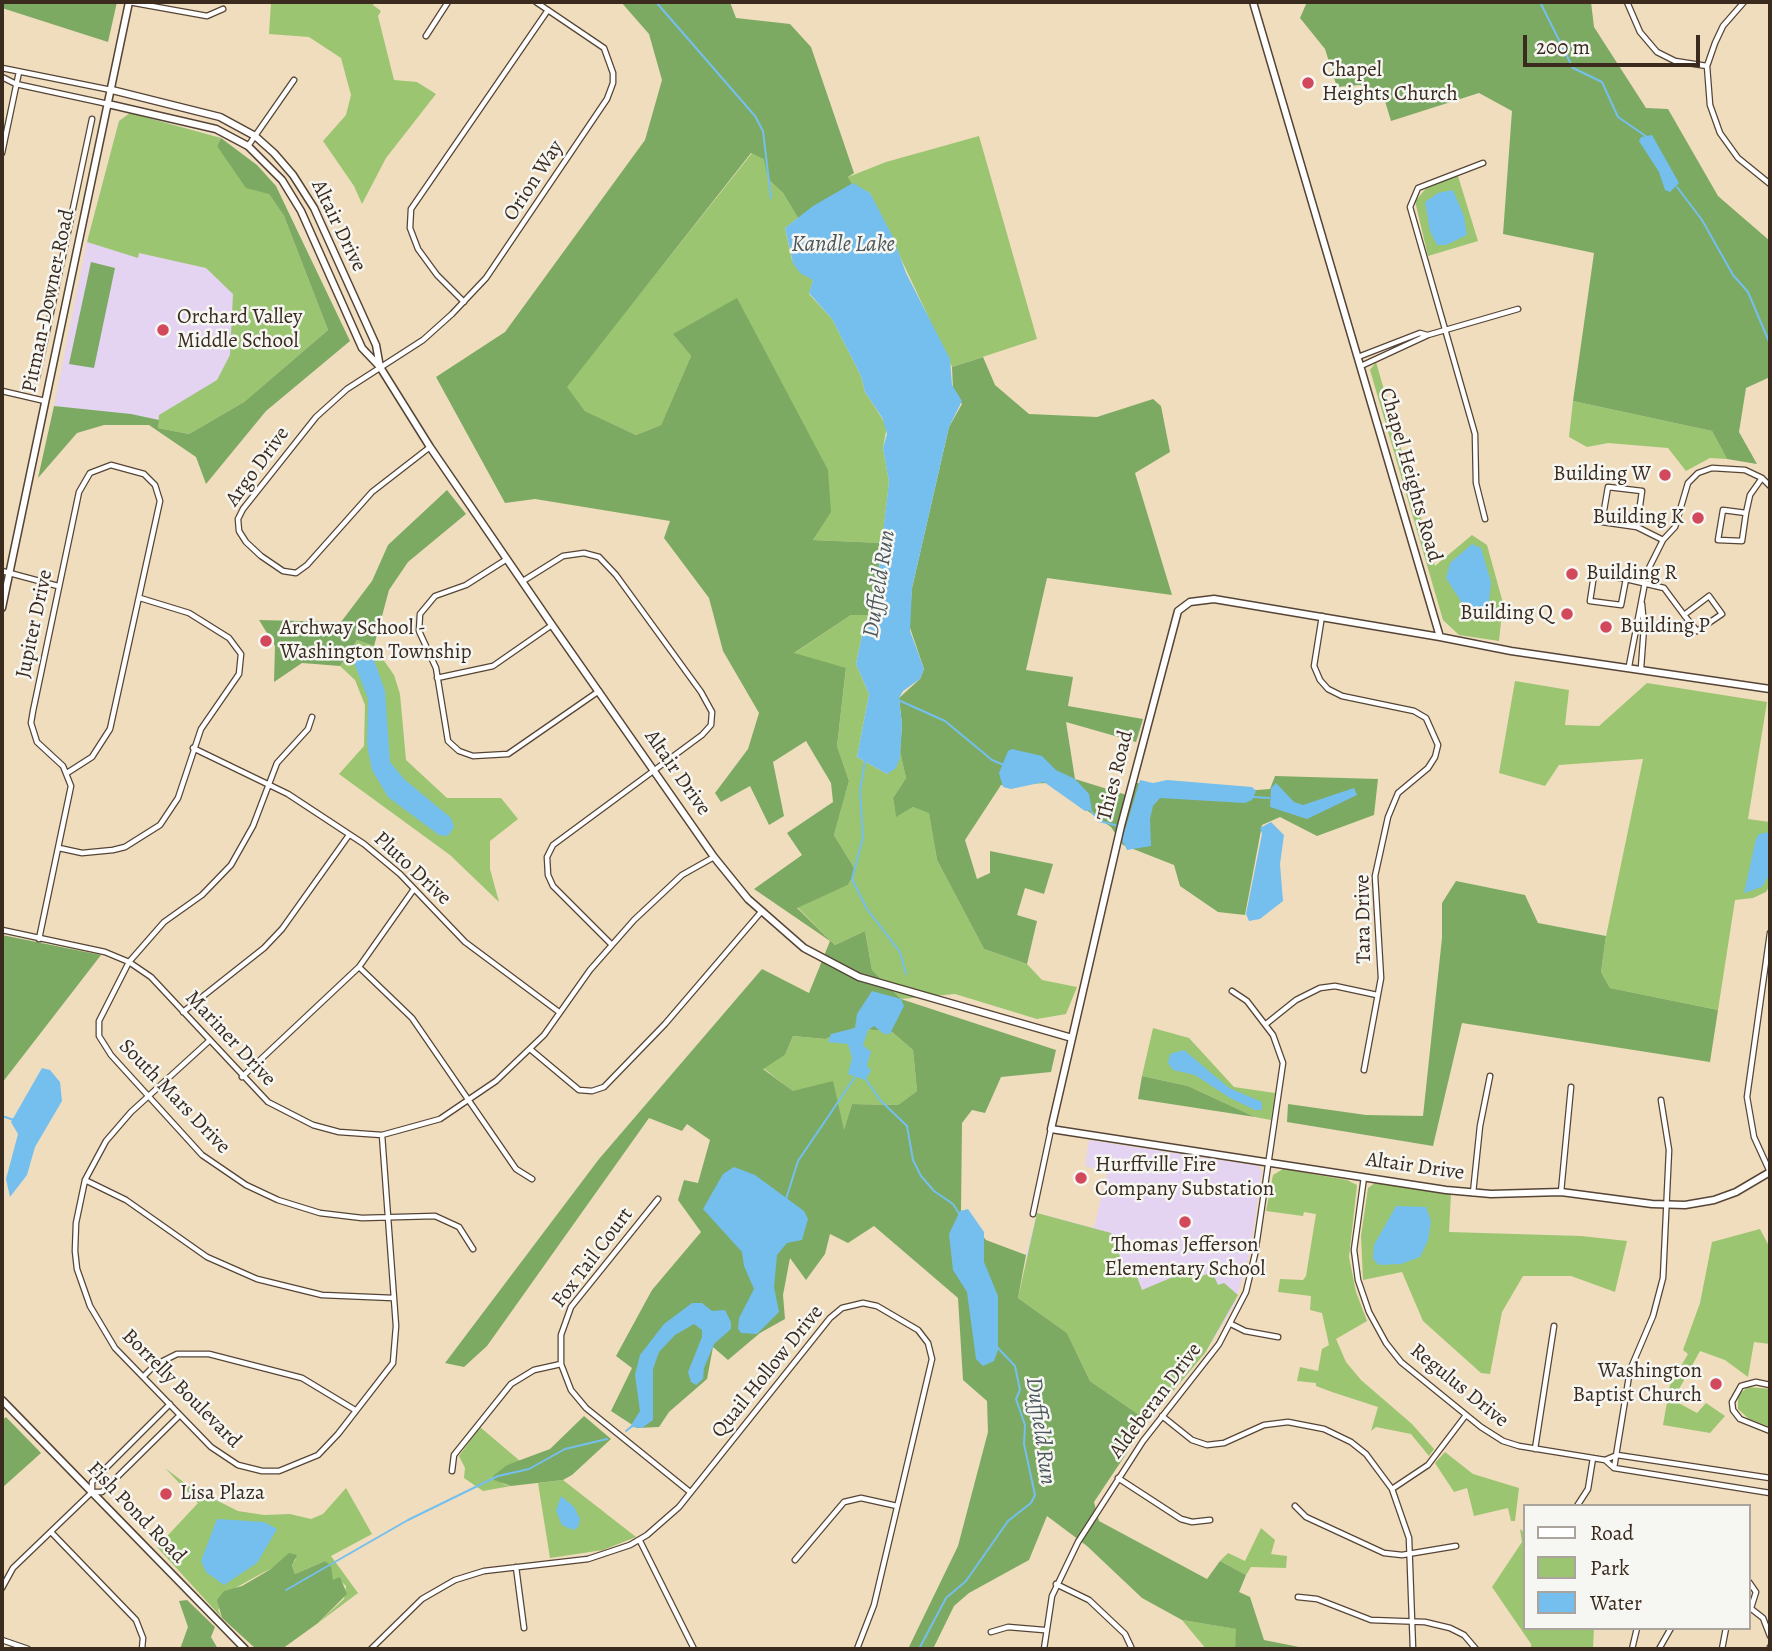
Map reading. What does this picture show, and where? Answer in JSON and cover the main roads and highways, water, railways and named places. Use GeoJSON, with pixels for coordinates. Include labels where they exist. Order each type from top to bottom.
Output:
{"type":"FeatureCollection","features":[{"type":"Feature","properties":{"kind":"water"},"geometry":{"type":"Polygon","coordinates":[[[1652,135],[1679,183],[1670,192],[1665,190],[1659,172],[1639,141],[1641,137],[1652,135]]]}},
{"type":"Feature","properties":{"kind":"water","name":"Kandle Lake"},"geometry":{"type":"Polygon","coordinates":[[[853,183],[870,193],[893,237],[906,273],[950,359],[952,385],[962,401],[949,427],[912,588],[910,631],[924,669],[920,679],[903,691],[899,698],[902,724],[900,758],[896,768],[887,774],[857,757],[869,694],[856,664],[863,630],[874,609],[889,482],[883,448],[887,434],[883,419],[865,392],[861,376],[832,319],[809,293],[813,280],[800,273],[793,263],[785,228],[813,206],[853,183]]]}},
{"type":"Feature","properties":{"kind":"water"},"geometry":{"type":"Polygon","coordinates":[[[1453,190],[1464,216],[1467,235],[1446,245],[1437,245],[1430,231],[1425,202],[1438,193],[1453,190]]]}},
{"type":"Feature","properties":{"kind":"water"},"geometry":{"type":"Polygon","coordinates":[[[1472,544],[1481,548],[1491,582],[1488,613],[1481,617],[1462,603],[1446,578],[1450,563],[1472,544]]]}},
{"type":"Feature","properties":{"kind":"water"},"geometry":{"type":"Polygon","coordinates":[[[363,652],[374,660],[385,691],[390,762],[404,779],[451,818],[454,827],[448,836],[439,835],[388,797],[372,770],[367,745],[368,699],[353,659],[354,655],[363,652]]]}},
{"type":"Feature","properties":{"kind":"water"},"geometry":{"type":"Polygon","coordinates":[[[1012,749],[1042,756],[1056,770],[1075,779],[1089,794],[1092,810],[1085,811],[1044,782],[1011,789],[1003,787],[999,773],[1008,751],[1012,749]]]}},
{"type":"Feature","properties":{"kind":"water"},"geometry":{"type":"Polygon","coordinates":[[[1140,780],[1153,783],[1167,780],[1252,787],[1256,791],[1252,800],[1245,803],[1160,798],[1153,806],[1150,819],[1151,846],[1127,850],[1122,840],[1140,780]]]}},
{"type":"Feature","properties":{"kind":"water"},"geometry":{"type":"Polygon","coordinates":[[[1276,783],[1294,802],[1303,805],[1354,788],[1357,795],[1307,819],[1270,807],[1271,788],[1276,783]]]}},
{"type":"Feature","properties":{"kind":"water"},"geometry":{"type":"Polygon","coordinates":[[[1271,822],[1284,835],[1280,864],[1283,901],[1260,919],[1249,921],[1246,914],[1262,834],[1260,828],[1271,822]]]}},
{"type":"Feature","properties":{"kind":"water"},"geometry":{"type":"Polygon","coordinates":[[[1770,832],[1770,873],[1762,887],[1744,893],[1756,839],[1759,834],[1770,832]]]}},
{"type":"Feature","properties":{"kind":"water"},"geometry":{"type":"Polygon","coordinates":[[[872,991],[901,999],[904,1006],[890,1034],[884,1034],[874,1026],[868,1030],[863,1045],[871,1052],[867,1065],[871,1071],[865,1080],[848,1074],[852,1058],[848,1044],[828,1042],[831,1034],[855,1028],[857,1014],[872,991]]]}},
{"type":"Feature","properties":{"kind":"water"},"geometry":{"type":"Polygon","coordinates":[[[1184,1050],[1229,1088],[1262,1102],[1262,1110],[1255,1110],[1230,1098],[1195,1075],[1173,1070],[1168,1063],[1170,1054],[1184,1050]]]}},
{"type":"Feature","properties":{"kind":"water"},"geometry":{"type":"Polygon","coordinates":[[[42,1068],[50,1070],[60,1082],[62,1101],[35,1147],[27,1175],[10,1197],[6,1179],[18,1134],[11,1122],[42,1068]]]}},
{"type":"Feature","properties":{"kind":"water"},"geometry":{"type":"Polygon","coordinates":[[[734,1167],[755,1175],[804,1211],[808,1219],[802,1240],[787,1243],[777,1255],[774,1287],[779,1312],[757,1334],[741,1333],[738,1329],[739,1318],[754,1289],[744,1266],[742,1252],[703,1209],[723,1174],[734,1167]]]}},
{"type":"Feature","properties":{"kind":"water"},"geometry":{"type":"Polygon","coordinates":[[[1396,1206],[1426,1207],[1431,1221],[1428,1240],[1420,1257],[1401,1264],[1379,1265],[1373,1259],[1374,1245],[1396,1206]]]}},
{"type":"Feature","properties":{"kind":"water"},"geometry":{"type":"Polygon","coordinates":[[[968,1209],[984,1232],[984,1262],[998,1296],[998,1350],[994,1361],[983,1366],[976,1359],[967,1292],[953,1270],[949,1234],[960,1211],[968,1209]]]}},
{"type":"Feature","properties":{"kind":"water"},"geometry":{"type":"Polygon","coordinates":[[[692,1303],[702,1303],[712,1311],[725,1310],[731,1322],[731,1329],[714,1344],[704,1368],[703,1379],[696,1385],[691,1382],[688,1372],[702,1337],[702,1330],[694,1324],[675,1335],[659,1352],[653,1369],[653,1420],[642,1428],[630,1427],[640,1411],[635,1375],[640,1355],[664,1324],[692,1303]]]}},
{"type":"Feature","properties":{"kind":"water"},"geometry":{"type":"Polygon","coordinates":[[[561,1496],[574,1507],[580,1519],[578,1527],[573,1530],[562,1525],[556,1511],[561,1496]]]}},
{"type":"Feature","properties":{"kind":"water"},"geometry":{"type":"Polygon","coordinates":[[[217,1519],[264,1522],[277,1529],[257,1563],[224,1585],[206,1572],[201,1561],[217,1519]]]}},
{"type":"Feature","properties":{"kind":"waterway","name":"Duffield Run"},"geometry":{"type":"LineString","coordinates":[[656,2],[755,116],[763,131],[771,198]]}},
{"type":"Feature","properties":{"kind":"waterway"},"geometry":{"type":"LineString","coordinates":[[1540,2],[1573,68],[1602,82],[1618,117],[1647,137]]}},
{"type":"Feature","properties":{"kind":"waterway"},"geometry":{"type":"LineString","coordinates":[[1677,187],[1702,220],[1733,275],[1748,292],[1770,344]]}},
{"type":"Feature","properties":{"kind":"waterway"},"geometry":{"type":"LineString","coordinates":[[896,699],[945,721],[992,760],[1004,765]]}},
{"type":"Feature","properties":{"kind":"waterway","name":"Duffield Run"},"geometry":{"type":"LineString","coordinates":[[865,761],[860,791],[863,837],[852,879],[867,909],[900,952],[906,974]]}},
{"type":"Feature","properties":{"kind":"waterway"},"geometry":{"type":"LineString","coordinates":[[1253,797],[1269,798]]}},
{"type":"Feature","properties":{"kind":"waterway"},"geometry":{"type":"LineString","coordinates":[[1091,811],[1099,821],[1119,826]]}},
{"type":"Feature","properties":{"kind":"waterway"},"geometry":{"type":"LineString","coordinates":[[786,1199],[798,1161],[855,1077]]}},
{"type":"Feature","properties":{"kind":"waterway","name":"Duffield Run"},"geometry":{"type":"LineString","coordinates":[[865,1078],[880,1100],[907,1126],[913,1160],[921,1176],[934,1191],[953,1204],[960,1215]]}},
{"type":"Feature","properties":{"kind":"waterway"},"geometry":{"type":"LineString","coordinates":[[2,1116],[14,1120]]}},
{"type":"Feature","properties":{"kind":"waterway","name":"Duffield Run"},"geometry":{"type":"LineString","coordinates":[[919,1649],[946,1598],[966,1581],[1008,1521],[1031,1503],[1035,1495],[1024,1444],[1025,1425],[1016,1399],[1020,1390],[1015,1366],[997,1347]]}},
{"type":"Feature","properties":{"kind":"waterway"},"geometry":{"type":"LineString","coordinates":[[626,1431],[631,1427]]}},
{"type":"Feature","properties":{"kind":"waterway"},"geometry":{"type":"LineString","coordinates":[[286,1590],[408,1520],[498,1476],[529,1469],[565,1449],[607,1439]]}},
{"type":"Feature","properties":{"kind":"place","name":"Chapel Heights Church"},"geometry":{"type":"Point","coordinates":[1308,83]}},
{"type":"Feature","properties":{"kind":"place","name":"Orchard Valley Middle School"},"geometry":{"type":"Point","coordinates":[163,330]}},
{"type":"Feature","properties":{"kind":"place","name":"Building W"},"geometry":{"type":"Point","coordinates":[1665,475]}},
{"type":"Feature","properties":{"kind":"place","name":"Building K"},"geometry":{"type":"Point","coordinates":[1698,518]}},
{"type":"Feature","properties":{"kind":"place","name":"Building R"},"geometry":{"type":"Point","coordinates":[1572,574]}},
{"type":"Feature","properties":{"kind":"place","name":"Building Q"},"geometry":{"type":"Point","coordinates":[1567,614]}},
{"type":"Feature","properties":{"kind":"place","name":"Building P"},"geometry":{"type":"Point","coordinates":[1606,627]}},
{"type":"Feature","properties":{"kind":"place","name":"Archway School - Washington Township"},"geometry":{"type":"Point","coordinates":[266,641]}},
{"type":"Feature","properties":{"kind":"place","name":"Hurffville Fire Company Substation"},"geometry":{"type":"Point","coordinates":[1081,1178]}},
{"type":"Feature","properties":{"kind":"place","name":"Thomas Jefferson Elementary School"},"geometry":{"type":"Point","coordinates":[1185,1222]}},
{"type":"Feature","properties":{"kind":"place","name":"Washington Baptist Church"},"geometry":{"type":"Point","coordinates":[1716,1384]}},
{"type":"Feature","properties":{"kind":"place","name":"Lisa Plaza"},"geometry":{"type":"Point","coordinates":[166,1494]}}]}
